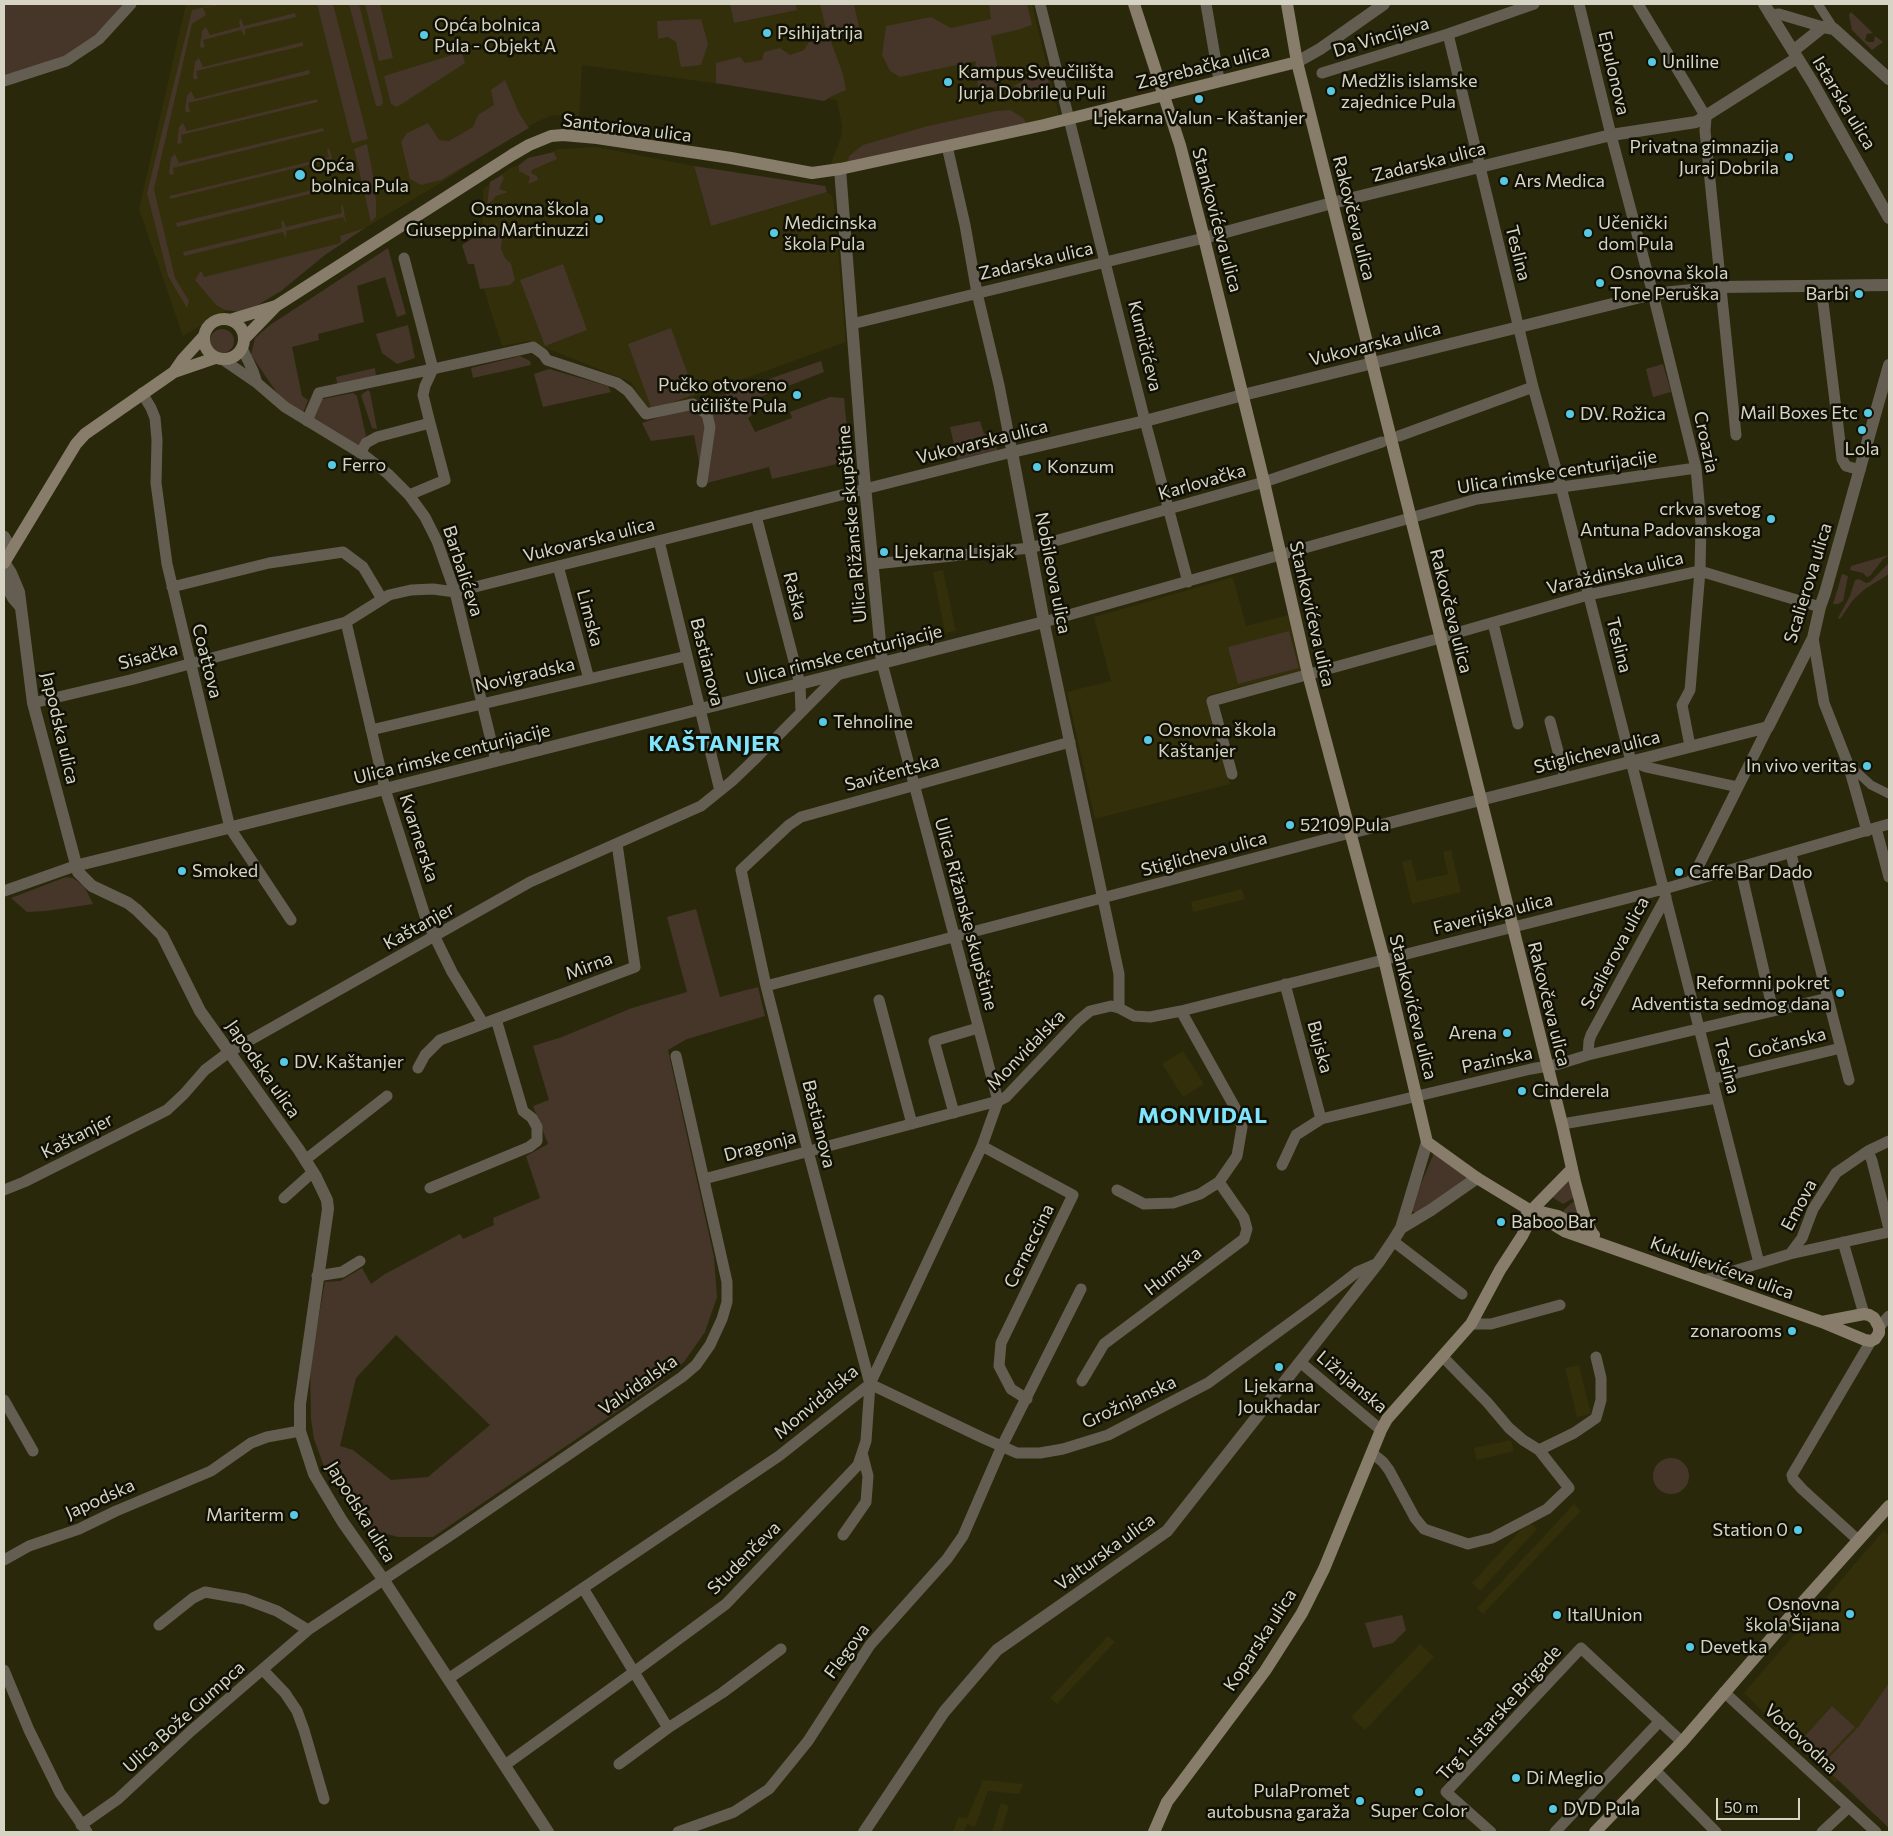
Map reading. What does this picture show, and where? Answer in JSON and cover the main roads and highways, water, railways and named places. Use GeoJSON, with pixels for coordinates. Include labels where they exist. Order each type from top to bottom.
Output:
{"type":"FeatureCollection","features":[{"type":"Feature","properties":{"kind":"main road","name":"Stankovićeva ulica"},"geometry":{"type":"LineString","coordinates":[[1134,4],[1164,95],[1204,238],[1264,482],[1308,674],[1384,960],[1427,1142],[1477,1178],[1531,1212]]}},
{"type":"Feature","properties":{"kind":"main road","name":"Rakovčeva ulica"},"geometry":{"type":"LineString","coordinates":[[1287,4],[1297,62],[1511,927],[1583,1212],[1593,1235]]}},
{"type":"Feature","properties":{"kind":"main road","name":"Zagrebačka ulica"},"geometry":{"type":"LineString","coordinates":[[840,169],[1068,120],[1219,80],[1297,62]]}},
{"type":"Feature","properties":{"kind":"main road","name":"Santoriova ulica"},"geometry":{"type":"LineString","coordinates":[[243,343],[276,306],[512,155],[529,145],[551,136],[585,136],[731,158],[812,174],[840,169]]}},
{"type":"Feature","properties":{"kind":"main road","name":"Santoriova ulica"},"geometry":{"type":"LineString","coordinates":[[230,320],[276,306]]}},
{"type":"Feature","properties":{"kind":"main road"},"geometry":{"type":"LineString","coordinates":[[4,563],[76,444],[94,426],[174,372],[219,358],[234,357],[243,343],[240,327],[230,320],[214,322],[174,372]]}},
{"type":"Feature","properties":{"kind":"main road"},"geometry":{"type":"LineString","coordinates":[[204,336],[206,348],[219,358]]}},
{"type":"Feature","properties":{"kind":"main road"},"geometry":{"type":"LineString","coordinates":[[1531,1212],[1572,1169]]}},
{"type":"Feature","properties":{"kind":"main road","name":"Kukuljevićeva ulica"},"geometry":{"type":"LineString","coordinates":[[1531,1212],[1542,1211],[1558,1216],[1610,1246]]}},
{"type":"Feature","properties":{"kind":"main road","name":"Kukuljevićeva ulica"},"geometry":{"type":"LineString","coordinates":[[1531,1212],[1575,1236],[1610,1246],[1822,1322],[1865,1340],[1871,1341],[1875,1339],[1879,1327],[1874,1318],[1864,1314],[1822,1322]]}},
{"type":"Feature","properties":{"kind":"main road","name":"Koparska ulica"},"geometry":{"type":"LineString","coordinates":[[1154,1832],[1167,1802],[1265,1670],[1302,1613],[1324,1569],[1387,1419],[1470,1324],[1500,1270],[1522,1236],[1531,1212]]}},
{"type":"Feature","properties":{"kind":"main road","name":"Koparska ulica"},"geometry":{"type":"LineString","coordinates":[[1500,1270],[1507,1246],[1519,1225],[1531,1212]]}},
{"type":"Feature","properties":{"kind":"main road"},"geometry":{"type":"LineString","coordinates":[[1522,1236],[1534,1228],[1554,1225]]}},
{"type":"Feature","properties":{"kind":"main road"},"geometry":{"type":"LineString","coordinates":[[1595,1832],[1682,1742],[1889,1506]]}},
{"type":"Feature","properties":{"kind":"place","name":"Psihijatrija"},"geometry":{"type":"Point","coordinates":[767,33]}},
{"type":"Feature","properties":{"kind":"place","name":"Opća bolnica Pula - Objekt A"},"geometry":{"type":"Point","coordinates":[424,35]}},
{"type":"Feature","properties":{"kind":"place","name":"Uniline"},"geometry":{"type":"Point","coordinates":[1652,62]}},
{"type":"Feature","properties":{"kind":"place","name":"Kampus Sveučilišta Jurja Dobrile u Puli"},"geometry":{"type":"Point","coordinates":[948,82]}},
{"type":"Feature","properties":{"kind":"place","name":"Medžlis islamske zajednice Pula"},"geometry":{"type":"Point","coordinates":[1331,91]}},
{"type":"Feature","properties":{"kind":"place","name":"Ljekarna Valun - Kaštanjer"},"geometry":{"type":"Point","coordinates":[1199,99]}},
{"type":"Feature","properties":{"kind":"place","name":"Privatna gimnazija Juraj Dobrila"},"geometry":{"type":"Point","coordinates":[1789,157]}},
{"type":"Feature","properties":{"kind":"place","name":"Opća bolnica Pula"},"geometry":{"type":"Point","coordinates":[300,175]}},
{"type":"Feature","properties":{"kind":"place","name":"Ars Medica"},"geometry":{"type":"Point","coordinates":[1504,181]}},
{"type":"Feature","properties":{"kind":"place","name":"Osnovna škola Giuseppina Martinuzzi"},"geometry":{"type":"Point","coordinates":[599,219]}},
{"type":"Feature","properties":{"kind":"place","name":"Medicinska škola Pula"},"geometry":{"type":"Point","coordinates":[774,233]}},
{"type":"Feature","properties":{"kind":"place","name":"Učenički dom Pula"},"geometry":{"type":"Point","coordinates":[1588,233]}},
{"type":"Feature","properties":{"kind":"place","name":"Osnovna škola Tone Peruška"},"geometry":{"type":"Point","coordinates":[1600,283]}},
{"type":"Feature","properties":{"kind":"place","name":"Barbi"},"geometry":{"type":"Point","coordinates":[1859,294]}},
{"type":"Feature","properties":{"kind":"place","name":"Pučko otvoreno učilište Pula"},"geometry":{"type":"Point","coordinates":[797,395]}},
{"type":"Feature","properties":{"kind":"place","name":"Mail Boxes Etc"},"geometry":{"type":"Point","coordinates":[1868,413]}},
{"type":"Feature","properties":{"kind":"place","name":"DV. Rožica"},"geometry":{"type":"Point","coordinates":[1570,414]}},
{"type":"Feature","properties":{"kind":"place","name":"Lola"},"geometry":{"type":"Point","coordinates":[1862,430]}},
{"type":"Feature","properties":{"kind":"place","name":"Ferro"},"geometry":{"type":"Point","coordinates":[332,465]}},
{"type":"Feature","properties":{"kind":"place","name":"Konzum"},"geometry":{"type":"Point","coordinates":[1037,467]}},
{"type":"Feature","properties":{"kind":"place","name":"crkva svetog Antuna Padovanskoga"},"geometry":{"type":"Point","coordinates":[1771,519]}},
{"type":"Feature","properties":{"kind":"place","name":"Ljekarna Lisjak"},"geometry":{"type":"Point","coordinates":[884,552]}},
{"type":"Feature","properties":{"kind":"place","name":"Tehnoline"},"geometry":{"type":"Point","coordinates":[823,722]}},
{"type":"Feature","properties":{"kind":"place","name":"Osnovna škola Kaštanjer"},"geometry":{"type":"Point","coordinates":[1148,740]}},
{"type":"Feature","properties":{"kind":"place","name":"In vivo veritas"},"geometry":{"type":"Point","coordinates":[1867,766]}},
{"type":"Feature","properties":{"kind":"place","name":"52109 Pula"},"geometry":{"type":"Point","coordinates":[1290,825]}},
{"type":"Feature","properties":{"kind":"place","name":"Smoked"},"geometry":{"type":"Point","coordinates":[182,871]}},
{"type":"Feature","properties":{"kind":"place","name":"Caffe Bar Dado"},"geometry":{"type":"Point","coordinates":[1679,872]}},
{"type":"Feature","properties":{"kind":"place","name":"Reformni pokret Adventista sedmog dana"},"geometry":{"type":"Point","coordinates":[1840,993]}},
{"type":"Feature","properties":{"kind":"place","name":"Arena"},"geometry":{"type":"Point","coordinates":[1507,1033]}},
{"type":"Feature","properties":{"kind":"place","name":"DV. Kaštanjer"},"geometry":{"type":"Point","coordinates":[284,1062]}},
{"type":"Feature","properties":{"kind":"place","name":"Cinderela"},"geometry":{"type":"Point","coordinates":[1522,1091]}},
{"type":"Feature","properties":{"kind":"place","name":"Baboo Bar"},"geometry":{"type":"Point","coordinates":[1501,1222]}},
{"type":"Feature","properties":{"kind":"place","name":"zonarooms"},"geometry":{"type":"Point","coordinates":[1792,1331]}},
{"type":"Feature","properties":{"kind":"place","name":"Ljekarna Joukhadar"},"geometry":{"type":"Point","coordinates":[1279,1367]}},
{"type":"Feature","properties":{"kind":"place","name":"Mariterm"},"geometry":{"type":"Point","coordinates":[294,1515]}},
{"type":"Feature","properties":{"kind":"place","name":"Station 0"},"geometry":{"type":"Point","coordinates":[1798,1530]}},
{"type":"Feature","properties":{"kind":"place","name":"Osnovna škola Šijana"},"geometry":{"type":"Point","coordinates":[1850,1614]}},
{"type":"Feature","properties":{"kind":"place","name":"ItalUnion"},"geometry":{"type":"Point","coordinates":[1557,1615]}},
{"type":"Feature","properties":{"kind":"place","name":"Devetka"},"geometry":{"type":"Point","coordinates":[1690,1647]}},
{"type":"Feature","properties":{"kind":"place","name":"Di Meglio"},"geometry":{"type":"Point","coordinates":[1516,1778]}},
{"type":"Feature","properties":{"kind":"place","name":"Super Color"},"geometry":{"type":"Point","coordinates":[1419,1792]}},
{"type":"Feature","properties":{"kind":"place","name":"PulaPromet autobusna garaža"},"geometry":{"type":"Point","coordinates":[1360,1801]}},
{"type":"Feature","properties":{"kind":"place","name":"DVD Pula"},"geometry":{"type":"Point","coordinates":[1553,1809]}},
{"type":"Feature","properties":{"kind":"district","name":"KAŠTANJER"},"geometry":{"type":"Point","coordinates":[715,744]}},
{"type":"Feature","properties":{"kind":"district","name":"MONVIDAL"},"geometry":{"type":"Point","coordinates":[1203,1116]}}]}
